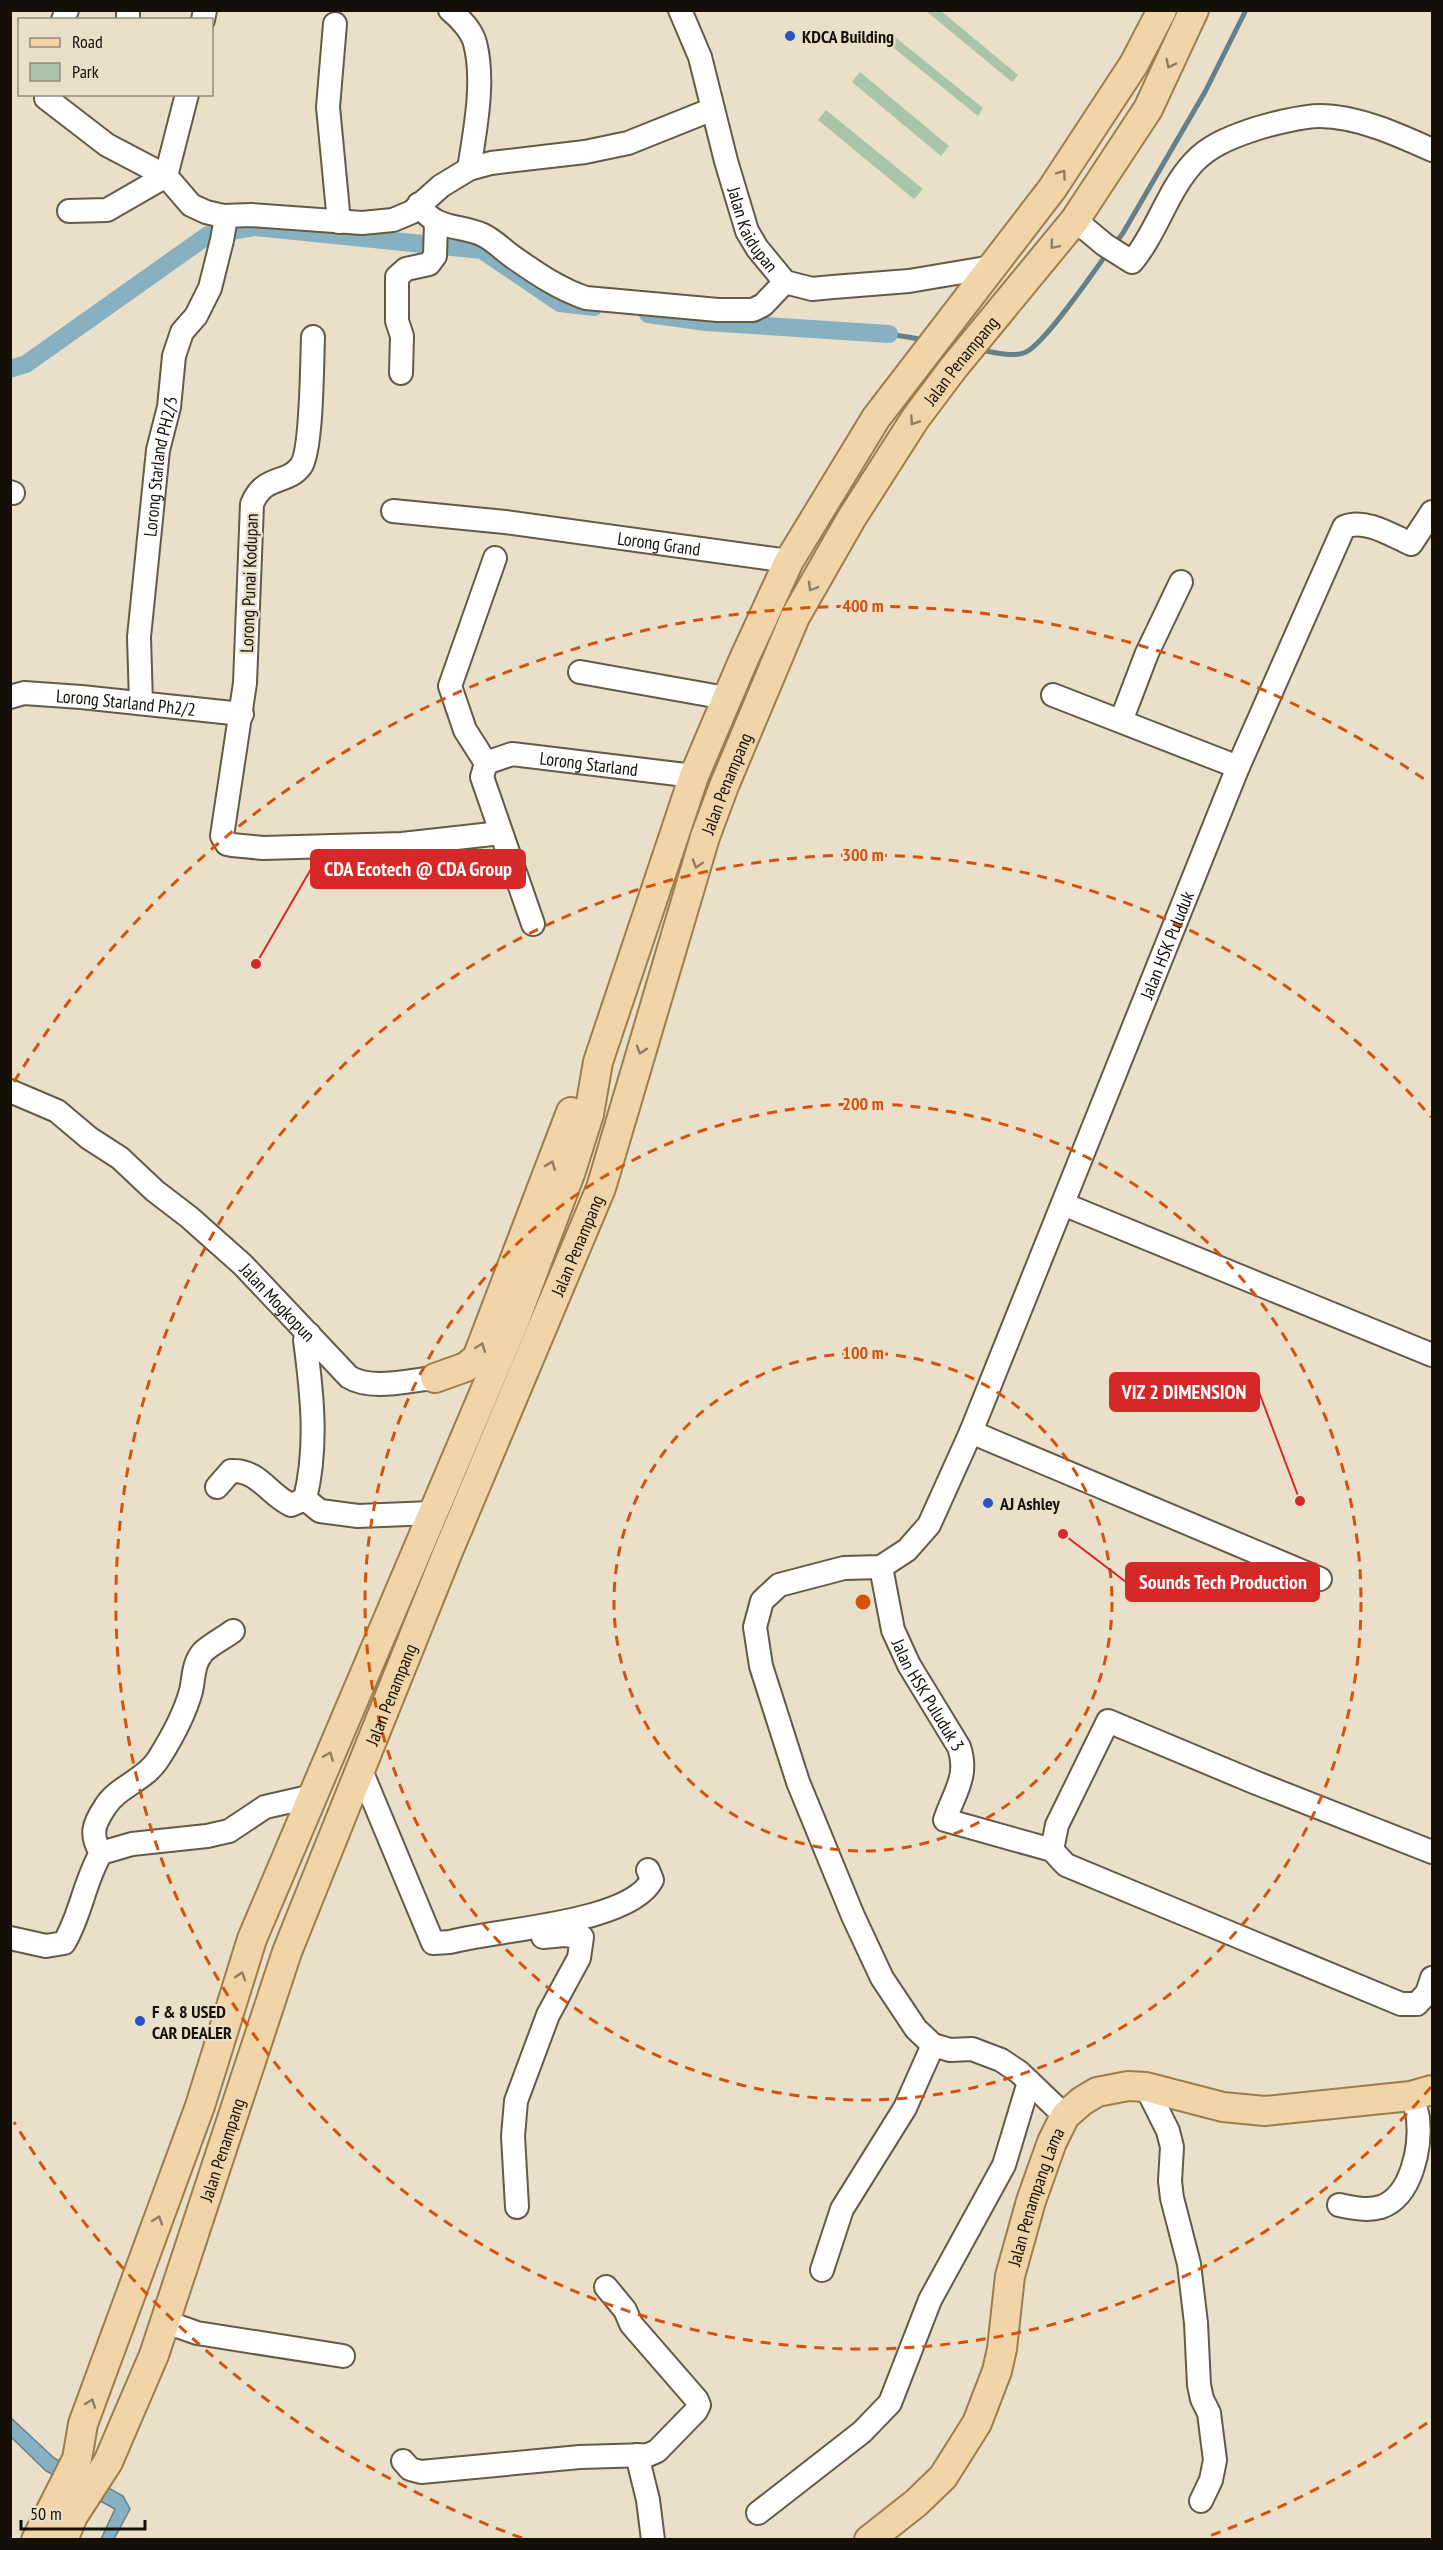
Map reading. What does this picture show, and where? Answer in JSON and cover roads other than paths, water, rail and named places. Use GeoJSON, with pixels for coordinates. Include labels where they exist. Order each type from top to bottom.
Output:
{"type":"FeatureCollection","features":[{"type":"Feature","properties":{"kind":"main road","name":"Jalan Penampang"},"geometry":{"type":"LineString","coordinates":[[65,2518],[83,2424],[200,2106],[252,1939],[513,1325],[571,1172],[589,1114],[598,1062],[694,776],[726,698],[789,561],[876,418],[951,321],[968,282],[992,267],[1052,189],[1134,64],[1162,10]]}},
{"type":"Feature","properties":{"kind":"main road","name":"Jalan Penampang"},"geometry":{"type":"LineString","coordinates":[[36,2540],[65,2518],[100,2476],[136,2397],[166,2322],[286,1952],[360,1768],[597,1199],[705,837],[795,617],[851,519],[915,419],[981,332],[1075,220],[1148,109],[1194,10]]}},
{"type":"Feature","properties":{"kind":"main road"},"geometry":{"type":"LineString","coordinates":[[435,1378],[466,1367],[477,1358],[575,1101],[598,1062]]}},
{"type":"Feature","properties":{"kind":"main road"},"geometry":{"type":"LineString","coordinates":[[589,1114],[594,1120],[615,1114],[631,1084]]}},
{"type":"Feature","properties":{"kind":"main road"},"geometry":{"type":"LineString","coordinates":[[435,1378],[460,1396],[462,1408],[457,1454]]}},
{"type":"Feature","properties":{"kind":"main road","name":"Jalan Penampang Lama"},"geometry":{"type":"LineString","coordinates":[[869,2540],[916,2503],[943,2476],[977,2423],[997,2371],[1010,2276],[1031,2201],[1052,2142],[1065,2116],[1082,2101],[1097,2092],[1128,2086],[1146,2088],[1223,2107],[1265,2111],[1422,2093]]}},
{"type":"Feature","properties":{"kind":"street"},"geometry":{"type":"LineString","coordinates":[[450,10],[459,17],[475,41],[478,110],[469,169]]}},
{"type":"Feature","properties":{"kind":"street","name":"Jalan Kaidupan"},"geometry":{"type":"LineString","coordinates":[[680,10],[700,57],[726,161],[747,231],[756,248],[784,282],[812,289],[909,281],[940,274],[968,282]]}},
{"type":"Feature","properties":{"kind":"street"},"geometry":{"type":"LineString","coordinates":[[335,24],[328,107],[339,222]]}},
{"type":"Feature","properties":{"kind":"street"},"geometry":{"type":"LineString","coordinates":[[69,211],[107,210],[166,176],[186,96]]}},
{"type":"Feature","properties":{"kind":"street"},"geometry":{"type":"LineString","coordinates":[[46,98],[107,145],[166,176],[191,205],[223,226],[251,215],[362,223],[393,220],[412,212],[419,204],[469,169],[491,163],[585,152],[628,143],[713,108]]}},
{"type":"Feature","properties":{"kind":"street"},"geometry":{"type":"LineString","coordinates":[[1075,220],[1132,262],[1139,254],[1178,182],[1195,161],[1224,140],[1262,127],[1320,116],[1374,125],[1432,150]]}},
{"type":"Feature","properties":{"kind":"street"},"geometry":{"type":"LineString","coordinates":[[400,373],[402,336],[397,321],[397,277],[406,269],[429,264],[436,239],[419,204]]}},
{"type":"Feature","properties":{"kind":"street","name":"Lorong Starland PH2/3"},"geometry":{"type":"LineString","coordinates":[[141,703],[139,637],[158,450],[169,407],[174,356],[183,332],[196,316],[210,288],[223,226]]}},
{"type":"Feature","properties":{"kind":"street"},"geometry":{"type":"LineString","coordinates":[[436,239],[484,236],[555,285],[586,298],[718,310],[753,310],[763,305],[784,282]]}},
{"type":"Feature","properties":{"kind":"street","name":"Lorong Punai Kodupan"},"geometry":{"type":"LineString","coordinates":[[242,714],[252,504],[262,487],[292,474],[302,465],[308,444],[313,337]]}},
{"type":"Feature","properties":{"kind":"street","name":"Lorong Grand"},"geometry":{"type":"LineString","coordinates":[[393,511],[528,526],[789,561]]}},
{"type":"Feature","properties":{"kind":"street","name":"Jalan HSK Puluduk"},"geometry":{"type":"LineString","coordinates":[[880,1567],[907,1550],[929,1525],[971,1432],[1238,767],[1344,526],[1353,523],[1363,524],[1411,544],[1432,512]]}},
{"type":"Feature","properties":{"kind":"street"},"geometry":{"type":"LineString","coordinates":[[495,558],[450,686],[465,730],[486,763],[482,777],[534,924]]}},
{"type":"Feature","properties":{"kind":"street"},"geometry":{"type":"LineString","coordinates":[[1121,721],[1147,653],[1181,582]]}},
{"type":"Feature","properties":{"kind":"street"},"geometry":{"type":"LineString","coordinates":[[580,672],[726,698]]}},
{"type":"Feature","properties":{"kind":"street","name":"Lorong Starland Ph2/2"},"geometry":{"type":"LineString","coordinates":[[10,697],[24,693],[242,714]]}},
{"type":"Feature","properties":{"kind":"street"},"geometry":{"type":"LineString","coordinates":[[1053,694],[1238,767]]}},
{"type":"Feature","properties":{"kind":"street"},"geometry":{"type":"LineString","coordinates":[[242,714],[221,831],[227,844],[263,848],[402,844],[501,832]]}},
{"type":"Feature","properties":{"kind":"street","name":"Lorong Starland"},"geometry":{"type":"LineString","coordinates":[[486,763],[512,754],[694,776]]}},
{"type":"Feature","properties":{"kind":"street","name":"Jalan Mogkopun"},"geometry":{"type":"LineString","coordinates":[[12,1096],[57,1111],[89,1138],[120,1158],[155,1191],[189,1217],[243,1265],[309,1334],[305,1340],[310,1363],[313,1414],[309,1481],[305,1499]]}},
{"type":"Feature","properties":{"kind":"street"},"geometry":{"type":"LineString","coordinates":[[1063,1204],[1432,1355]]}},
{"type":"Feature","properties":{"kind":"street"},"geometry":{"type":"LineString","coordinates":[[309,1334],[349,1377],[360,1383],[435,1378]]}},
{"type":"Feature","properties":{"kind":"street"},"geometry":{"type":"LineString","coordinates":[[971,1432],[1320,1579]]}},
{"type":"Feature","properties":{"kind":"street"},"geometry":{"type":"LineString","coordinates":[[217,1487],[231,1471],[248,1471],[282,1501],[291,1505],[305,1499],[320,1511],[358,1516],[432,1513]]}},
{"type":"Feature","properties":{"kind":"street"},"geometry":{"type":"LineString","coordinates":[[880,1567],[844,1568],[795,1579],[779,1585],[762,1601],[755,1628],[761,1666],[786,1748],[870,1956],[886,1985],[916,2029],[933,2045],[950,2050],[972,2049],[1001,2060],[1029,2082],[1065,2116]]}},
{"type":"Feature","properties":{"kind":"street","name":"Jalan HSK Puluduk 3"},"geometry":{"type":"LineString","coordinates":[[880,1567],[892,1630],[909,1665],[959,1747],[963,1760],[959,1787],[945,1820],[1052,1850]]}},
{"type":"Feature","properties":{"kind":"street"},"geometry":{"type":"LineString","coordinates":[[101,1853],[93,1840],[93,1832],[105,1806],[121,1791],[145,1775],[159,1760],[190,1693],[199,1658],[204,1651],[233,1631]]}},
{"type":"Feature","properties":{"kind":"street"},"geometry":{"type":"LineString","coordinates":[[1432,1852],[1254,1782],[1108,1721],[1057,1825],[1052,1850],[1065,1865],[1401,2004],[1417,2004],[1427,1993],[1432,1978]]}},
{"type":"Feature","properties":{"kind":"street"},"geometry":{"type":"LineString","coordinates":[[360,1768],[433,1942],[450,1942],[554,1924],[609,1910],[647,1889],[652,1880],[648,1870]]}},
{"type":"Feature","properties":{"kind":"street"},"geometry":{"type":"LineString","coordinates":[[10,1938],[46,1946],[64,1943],[72,1929],[85,1886],[101,1853],[132,1845],[207,1836],[229,1831],[265,1808],[313,1796]]}},
{"type":"Feature","properties":{"kind":"street"},"geometry":{"type":"LineString","coordinates":[[450,1942],[467,1947],[564,1935],[582,1937],[579,1958],[548,2015],[516,2101],[513,2136],[517,2206]]}},
{"type":"Feature","properties":{"kind":"street"},"geometry":{"type":"LineString","coordinates":[[822,2270],[842,2209],[905,2108],[933,2045]]}},
{"type":"Feature","properties":{"kind":"street"},"geometry":{"type":"LineString","coordinates":[[758,2513],[862,2432],[890,2403],[930,2300],[1005,2165],[1029,2082]]}},
{"type":"Feature","properties":{"kind":"street"},"geometry":{"type":"LineString","coordinates":[[1146,2088],[1168,2131],[1172,2146],[1171,2190],[1189,2264],[1196,2323],[1199,2385],[1202,2399],[1209,2413],[1215,2460],[1211,2480],[1201,2501]]}},
{"type":"Feature","properties":{"kind":"street"},"geometry":{"type":"LineString","coordinates":[[1340,2205],[1358,2209],[1378,2208],[1391,2202],[1399,2194],[1410,2174],[1416,2151],[1422,2093]]}},
{"type":"Feature","properties":{"kind":"street"},"geometry":{"type":"LineString","coordinates":[[403,2461],[410,2469],[421,2472],[580,2457],[648,2455],[657,2451],[696,2411],[699,2405],[694,2395],[631,2324],[625,2310],[606,2287]]}},
{"type":"Feature","properties":{"kind":"street"},"geometry":{"type":"LineString","coordinates":[[166,2322],[197,2333],[343,2356]]}},
{"type":"Feature","properties":{"kind":"street"},"geometry":{"type":"LineString","coordinates":[[637,2455],[648,2500],[653,2540]]}},
{"type":"Feature","properties":{"kind":"water"},"geometry":{"type":"Polygon","coordinates":[[[10,2417],[54,2458],[123,2496],[130,2509],[114,2539],[101,2539],[115,2509],[46,2471],[11,2437],[10,2417]]]}},
{"type":"Feature","properties":{"kind":"waterway"},"geometry":{"type":"LineString","coordinates":[[1114,245],[1205,92],[1246,10]]}},
{"type":"Feature","properties":{"kind":"waterway"},"geometry":{"type":"LineString","coordinates":[[10,369],[26,364],[208,235],[255,227],[482,250],[560,303],[594,307]]}},
{"type":"Feature","properties":{"kind":"waterway"},"geometry":{"type":"LineString","coordinates":[[980,350],[1021,354],[1034,346],[1045,336],[1108,252]]}},
{"type":"Feature","properties":{"kind":"waterway"},"geometry":{"type":"LineString","coordinates":[[648,314],[706,322],[889,334]]}},
{"type":"Feature","properties":{"kind":"waterway"},"geometry":{"type":"LineString","coordinates":[[889,334],[926,340]]}},
{"type":"Feature","properties":{"kind":"place","name":"KDCA Building"},"geometry":{"type":"Point","coordinates":[790,36]}},
{"type":"Feature","properties":{"kind":"place","name":"CDA Ecotech @ CDA Group"},"geometry":{"type":"Point","coordinates":[256,964]}},
{"type":"Feature","properties":{"kind":"place","name":"VIZ 2 DIMENSION"},"geometry":{"type":"Point","coordinates":[1300,1501]}},
{"type":"Feature","properties":{"kind":"place","name":"AJ Ashley"},"geometry":{"type":"Point","coordinates":[988,1503]}},
{"type":"Feature","properties":{"kind":"place","name":"Sounds Tech Production"},"geometry":{"type":"Point","coordinates":[1063,1534]}},
{"type":"Feature","properties":{"kind":"place","name":"F & 8 USED CAR DEALER"},"geometry":{"type":"Point","coordinates":[140,2021]}}]}
